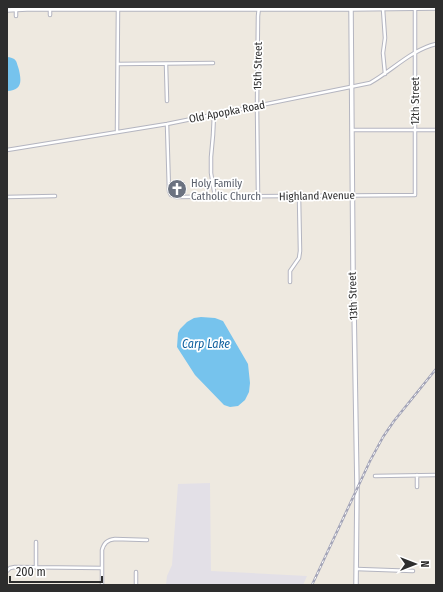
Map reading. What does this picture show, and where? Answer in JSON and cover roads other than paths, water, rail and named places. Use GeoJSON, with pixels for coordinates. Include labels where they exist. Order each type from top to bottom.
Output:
{"type":"FeatureCollection","features":[{"type":"Feature","properties":{"kind":"street"},"geometry":{"type":"LineString","coordinates":[[7,10],[27,8],[436,8]]}},
{"type":"Feature","properties":{"kind":"street"},"geometry":{"type":"LineString","coordinates":[[117,132],[118,8]]}},
{"type":"Feature","properties":{"kind":"street","name":"15th Street"},"geometry":{"type":"LineString","coordinates":[[257,197],[259,8]]}},
{"type":"Feature","properties":{"kind":"street","name":"13th Street"},"geometry":{"type":"LineString","coordinates":[[351,8],[353,285],[357,484],[356,585]]}},
{"type":"Feature","properties":{"kind":"street","name":"12th Street"},"geometry":{"type":"LineString","coordinates":[[415,8],[415,195]]}},
{"type":"Feature","properties":{"kind":"street"},"geometry":{"type":"LineString","coordinates":[[50,9],[50,15]]}},
{"type":"Feature","properties":{"kind":"street"},"geometry":{"type":"LineString","coordinates":[[383,9],[383,53],[385,74]]}},
{"type":"Feature","properties":{"kind":"street"},"geometry":{"type":"LineString","coordinates":[[16,10],[16,16]]}},
{"type":"Feature","properties":{"kind":"street","name":"Old Apopka Road"},"geometry":{"type":"LineString","coordinates":[[7,150],[167,124],[370,83],[415,52],[436,44]]}},
{"type":"Feature","properties":{"kind":"street"},"geometry":{"type":"LineString","coordinates":[[118,64],[213,63]]}},
{"type":"Feature","properties":{"kind":"street"},"geometry":{"type":"LineString","coordinates":[[166,64],[167,101]]}},
{"type":"Feature","properties":{"kind":"street"},"geometry":{"type":"LineString","coordinates":[[214,114],[211,173],[215,197]]}},
{"type":"Feature","properties":{"kind":"street","name":"Highland Avenue"},"geometry":{"type":"LineString","coordinates":[[167,124],[169,191],[171,195],[176,197],[415,195]]}},
{"type":"Feature","properties":{"kind":"street"},"geometry":{"type":"LineString","coordinates":[[352,130],[436,130]]}},
{"type":"Feature","properties":{"kind":"street"},"geometry":{"type":"LineString","coordinates":[[7,197],[54,196]]}},
{"type":"Feature","properties":{"kind":"street"},"geometry":{"type":"LineString","coordinates":[[290,282],[290,271],[299,258],[300,251],[299,197]]}},
{"type":"Feature","properties":{"kind":"street"},"geometry":{"type":"LineString","coordinates":[[416,475],[417,488]]}},
{"type":"Feature","properties":{"kind":"street"},"geometry":{"type":"LineString","coordinates":[[375,476],[436,475]]}},
{"type":"Feature","properties":{"kind":"street"},"geometry":{"type":"LineString","coordinates":[[102,585],[102,550],[106,542],[110,539],[147,540]]}},
{"type":"Feature","properties":{"kind":"street"},"geometry":{"type":"LineString","coordinates":[[36,542],[36,567]]}},
{"type":"Feature","properties":{"kind":"street"},"geometry":{"type":"LineString","coordinates":[[7,571],[14,567],[102,568]]}},
{"type":"Feature","properties":{"kind":"street"},"geometry":{"type":"LineString","coordinates":[[356,569],[413,571]]}},
{"type":"Feature","properties":{"kind":"street"},"geometry":{"type":"LineString","coordinates":[[136,572],[136,585]]}},
{"type":"Feature","properties":{"kind":"water"},"geometry":{"type":"Polygon","coordinates":[[[7,57],[16,61],[19,70],[20,82],[18,87],[7,91],[7,57]]]}},
{"type":"Feature","properties":{"kind":"water","name":"Carp Lake"},"geometry":{"type":"Polygon","coordinates":[[[194,318],[215,318],[223,321],[248,364],[250,383],[249,392],[245,400],[238,406],[230,407],[224,405],[195,375],[177,347],[178,333],[180,329],[194,318]]]}},
{"type":"Feature","properties":{"kind":"railway"},"geometry":{"type":"LineString","coordinates":[[312,585],[370,461],[383,437],[436,369]]}},
{"type":"Feature","properties":{"kind":"place","name":"Holy Family Catholic Church"},"geometry":{"type":"Point","coordinates":[177,189]}}]}
